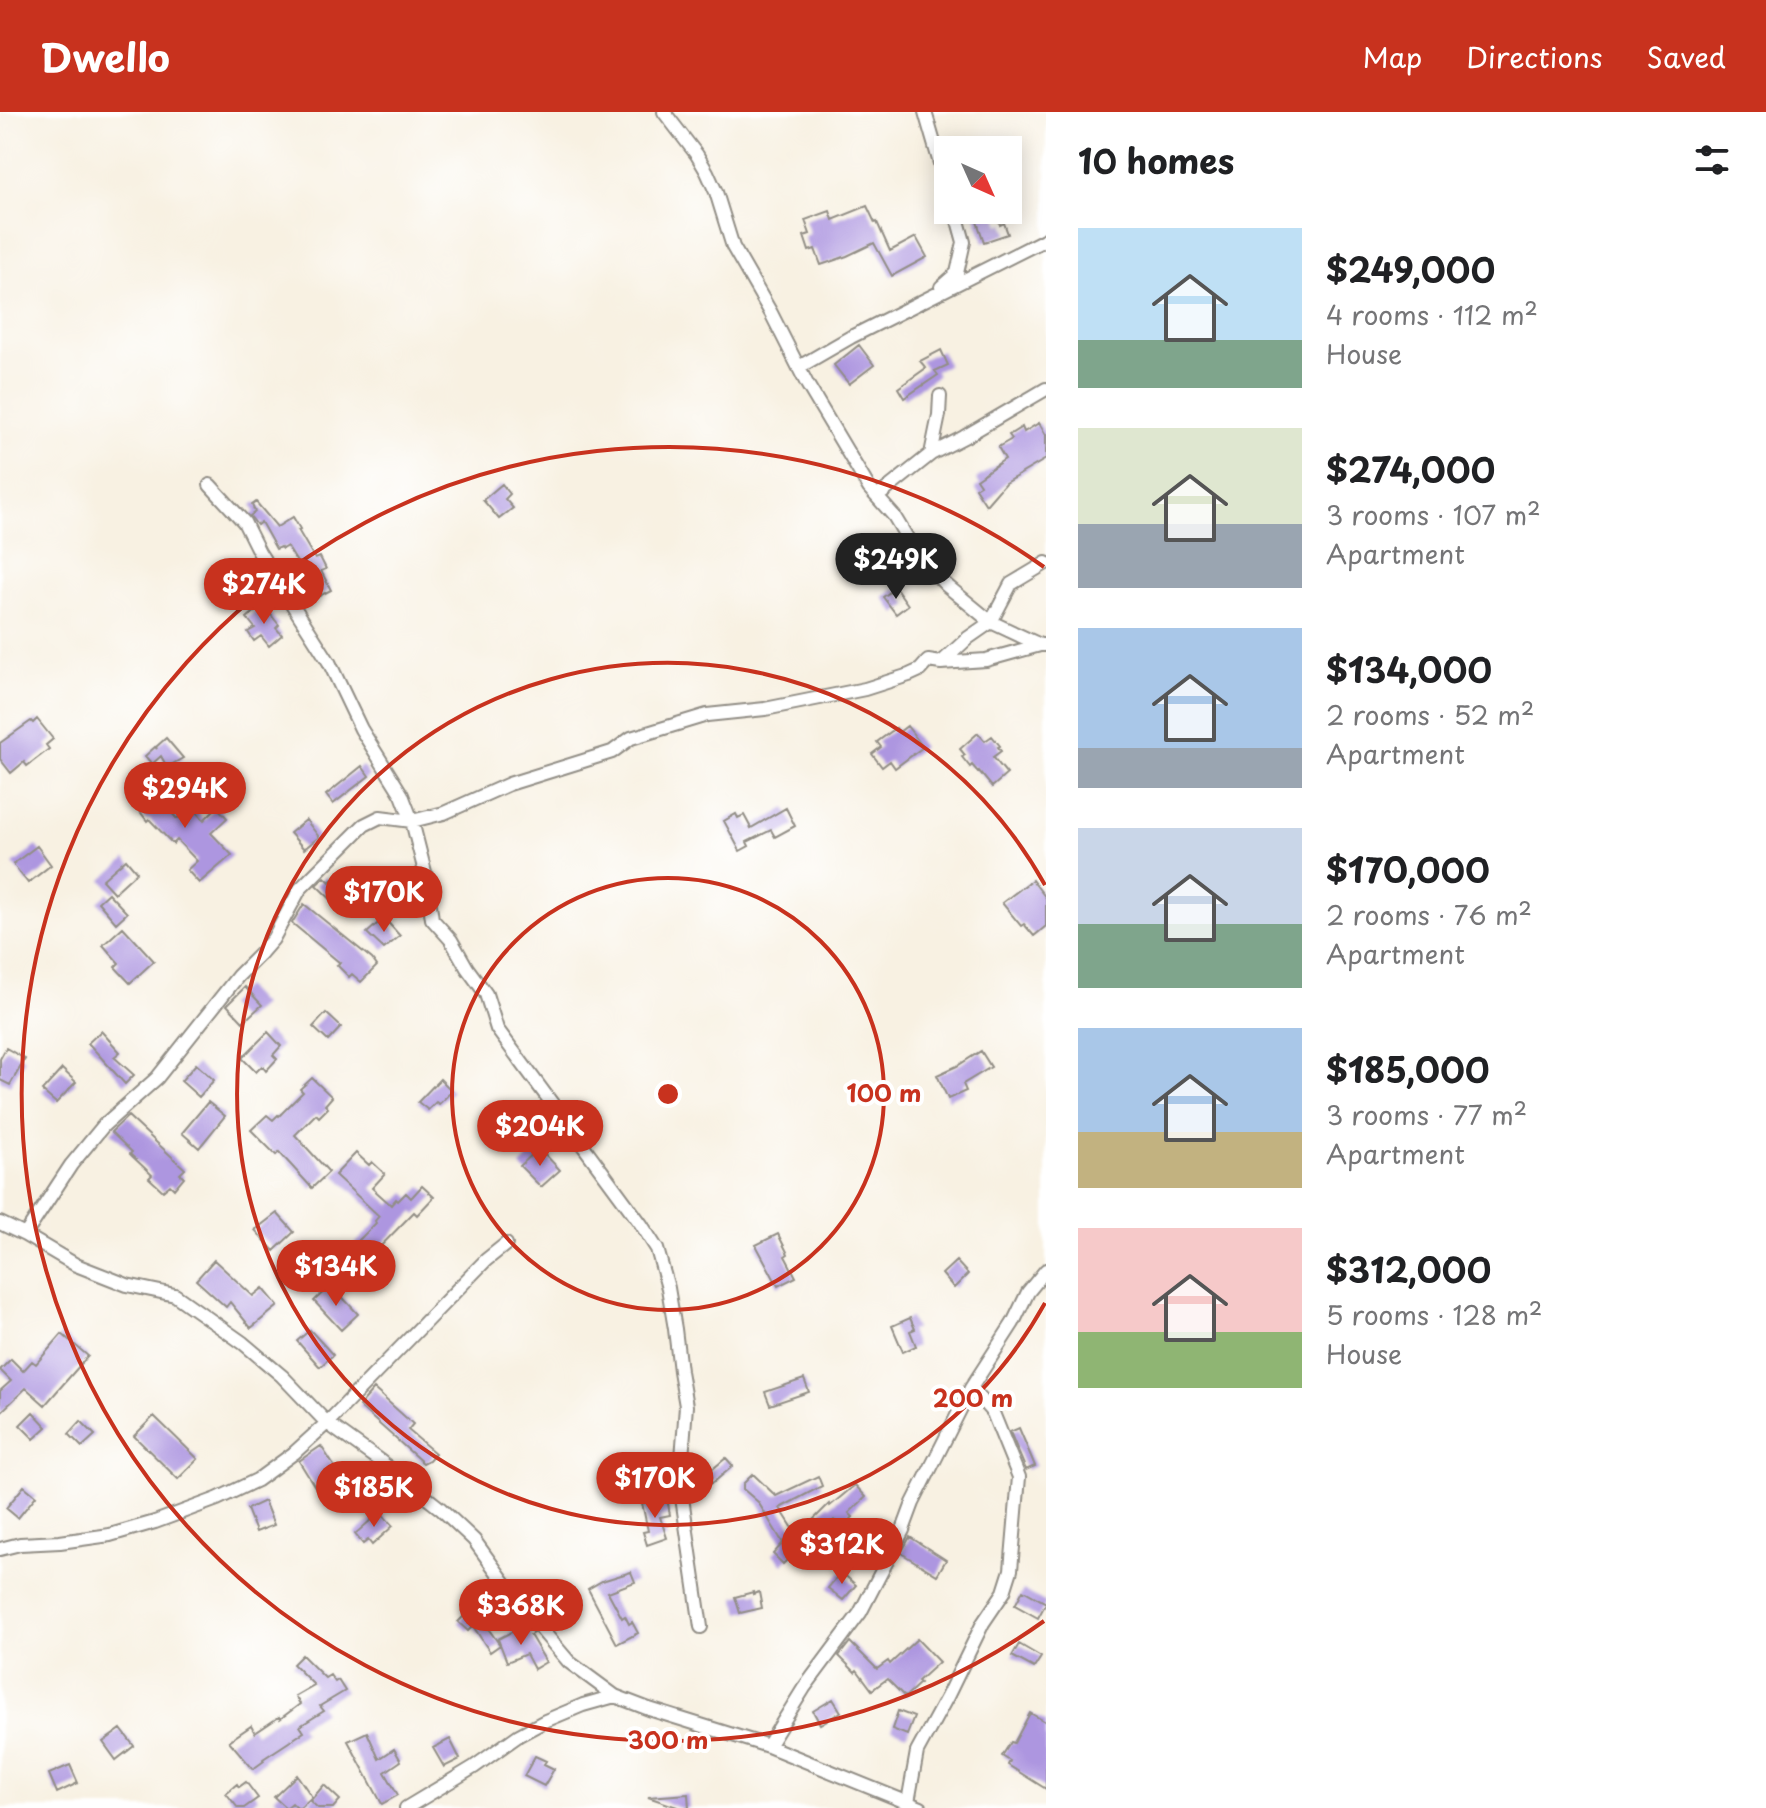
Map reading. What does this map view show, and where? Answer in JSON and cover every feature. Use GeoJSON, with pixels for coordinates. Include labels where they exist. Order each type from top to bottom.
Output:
{"type":"FeatureCollection","features":[{"type":"Feature","properties":{"kind":"street"},"geometry":{"type":"LineString","coordinates":[[664,112],[707,172],[733,247],[869,488],[894,516],[918,556],[946,585],[991,622],[1043,645]]}},
{"type":"Feature","properties":{"kind":"street"},"geometry":{"type":"LineString","coordinates":[[925,112],[934,143]]}},
{"type":"Feature","properties":{"kind":"street"},"geometry":{"type":"LineString","coordinates":[[933,295],[957,273],[964,242],[959,224]]}},
{"type":"Feature","properties":{"kind":"street"},"geometry":{"type":"LineString","coordinates":[[799,367],[851,337],[1046,239]]}},
{"type":"Feature","properties":{"kind":"street"},"geometry":{"type":"LineString","coordinates":[[877,497],[931,454],[1046,389]]}},
{"type":"Feature","properties":{"kind":"street"},"geometry":{"type":"LineString","coordinates":[[931,454],[940,396]]}},
{"type":"Feature","properties":{"kind":"street"},"geometry":{"type":"LineString","coordinates":[[210,485],[244,522],[259,552],[329,662],[361,729],[402,795],[426,876],[432,919],[451,940],[486,994],[497,1029],[657,1249],[668,1288],[686,1406],[680,1484],[701,1627]]}},
{"type":"Feature","properties":{"kind":"street"},"geometry":{"type":"LineString","coordinates":[[941,663],[991,622],[1011,584],[1046,563]]}},
{"type":"Feature","properties":{"kind":"street"},"geometry":{"type":"LineString","coordinates":[[25,1235],[87,1145],[104,1125],[157,1078],[238,976],[268,946],[300,889],[364,825],[380,817],[412,821],[444,813],[509,784],[612,752],[631,738],[707,715],[765,709],[865,689],[909,675],[920,670],[928,661],[986,660],[1043,645]]}},
{"type":"Feature","properties":{"kind":"street"},"geometry":{"type":"LineString","coordinates":[[0,1223],[92,1272],[127,1285],[175,1295],[243,1343],[282,1376],[327,1423],[441,1509],[474,1540],[523,1608],[569,1662],[615,1696],[768,1746],[921,1808]]}},
{"type":"Feature","properties":{"kind":"street"},"geometry":{"type":"LineString","coordinates":[[0,1549],[20,1544],[110,1535],[217,1499],[257,1480],[294,1453],[327,1423],[486,1260],[506,1244]]}},
{"type":"Feature","properties":{"kind":"street"},"geometry":{"type":"LineString","coordinates":[[768,1746],[804,1688],[860,1613],[971,1388],[1013,1323],[1028,1292],[1046,1270]]}},
{"type":"Feature","properties":{"kind":"street"},"geometry":{"type":"LineString","coordinates":[[908,1802],[917,1752],[983,1623],[1004,1592],[1011,1570],[1019,1477],[993,1413],[971,1388]]}},
{"type":"Feature","properties":{"kind":"street"},"geometry":{"type":"LineString","coordinates":[[406,1808],[545,1721],[615,1696]]}},
{"type":"Feature","properties":{"kind":"building"},"geometry":{"type":"Polygon","coordinates":[[[867,206],[890,251],[916,237],[927,257],[892,276],[874,243],[821,265],[815,249],[809,251],[804,236],[810,234],[805,220],[830,211],[833,220],[867,206]]]}},
{"type":"Feature","properties":{"kind":"building"},"geometry":{"type":"Polygon","coordinates":[[[978,224],[1004,224],[1008,234],[984,242],[978,224]]]}},
{"type":"Feature","properties":{"kind":"building"},"geometry":{"type":"Polygon","coordinates":[[[859,345],[874,365],[849,384],[834,365],[859,345]]]}},
{"type":"Feature","properties":{"kind":"building"},"geometry":{"type":"Polygon","coordinates":[[[941,350],[948,365],[935,371],[938,375],[904,398],[898,388],[926,368],[920,361],[941,350]]]}},
{"type":"Feature","properties":{"kind":"building"},"geometry":{"type":"Polygon","coordinates":[[[1039,423],[1046,435],[1046,459],[1005,483],[986,505],[975,488],[980,485],[976,479],[1005,459],[998,447],[1012,439],[1009,435],[1022,427],[1024,432],[1039,423]]]}},
{"type":"Feature","properties":{"kind":"building"},"geometry":{"type":"Polygon","coordinates":[[[502,484],[510,494],[505,499],[513,508],[499,519],[483,500],[502,484]]]}},
{"type":"Feature","properties":{"kind":"building"},"geometry":{"type":"Polygon","coordinates":[[[256,502],[277,527],[293,517],[315,559],[320,557],[326,569],[321,571],[331,590],[306,603],[290,572],[300,567],[287,546],[276,549],[261,522],[257,525],[250,516],[255,512],[252,505],[256,502]]]}},
{"type":"Feature","properties":{"kind":"building"},"geometry":{"type":"Polygon","coordinates":[[[896,588],[908,605],[896,614],[883,597],[896,588]]]}},
{"type":"Feature","properties":{"kind":"building"},"geometry":{"type":"Polygon","coordinates":[[[263,605],[279,625],[276,628],[282,635],[269,646],[261,636],[254,641],[248,632],[255,628],[247,618],[263,605]]]}},
{"type":"Feature","properties":{"kind":"building"},"geometry":{"type":"Polygon","coordinates":[[[37,719],[53,739],[46,745],[49,749],[27,766],[24,762],[11,773],[0,759],[0,743],[37,719]]]}},
{"type":"Feature","properties":{"kind":"building"},"geometry":{"type":"Polygon","coordinates":[[[907,726],[923,747],[895,768],[890,761],[882,767],[872,754],[881,747],[877,742],[896,728],[899,732],[907,726]]]}},
{"type":"Feature","properties":{"kind":"building"},"geometry":{"type":"Polygon","coordinates":[[[978,733],[985,741],[992,736],[1000,746],[1001,751],[993,757],[1007,774],[992,787],[962,757],[965,755],[960,749],[978,733]]]}},
{"type":"Feature","properties":{"kind":"building"},"geometry":{"type":"Polygon","coordinates":[[[166,738],[183,758],[167,767],[161,756],[152,764],[145,756],[155,747],[157,749],[166,738]]]}},
{"type":"Feature","properties":{"kind":"building"},"geometry":{"type":"Polygon","coordinates":[[[362,766],[369,776],[333,804],[326,795],[362,766]]]}},
{"type":"Feature","properties":{"kind":"building"},"geometry":{"type":"Polygon","coordinates":[[[144,777],[176,818],[192,806],[204,820],[217,807],[227,818],[211,833],[232,855],[199,883],[187,870],[197,861],[177,840],[173,844],[139,810],[143,807],[129,789],[144,777]]]}},
{"type":"Feature","properties":{"kind":"building"},"geometry":{"type":"Polygon","coordinates":[[[786,808],[795,826],[775,837],[771,830],[747,842],[749,846],[740,851],[724,821],[736,814],[738,818],[744,815],[751,828],[786,808]]]}},
{"type":"Feature","properties":{"kind":"building"},"geometry":{"type":"Polygon","coordinates":[[[306,820],[319,837],[304,849],[290,833],[306,820]]]}},
{"type":"Feature","properties":{"kind":"building"},"geometry":{"type":"Polygon","coordinates":[[[37,846],[51,865],[28,883],[13,864],[37,846]]]}},
{"type":"Feature","properties":{"kind":"building"},"geometry":{"type":"Polygon","coordinates":[[[126,859],[137,872],[114,893],[102,880],[126,859]]]}},
{"type":"Feature","properties":{"kind":"building"},"geometry":{"type":"Polygon","coordinates":[[[379,870],[391,886],[374,900],[362,884],[379,870]]]}},
{"type":"Feature","properties":{"kind":"building"},"geometry":{"type":"Polygon","coordinates":[[[339,872],[356,888],[339,907],[316,885],[325,877],[330,882],[339,872]]]}},
{"type":"Feature","properties":{"kind":"building"},"geometry":{"type":"Polygon","coordinates":[[[1032,880],[1046,898],[1046,926],[1034,936],[1002,903],[1032,880]]]}},
{"type":"Feature","properties":{"kind":"building"},"geometry":{"type":"Polygon","coordinates":[[[108,893],[127,913],[116,923],[98,902],[108,893]]]}},
{"type":"Feature","properties":{"kind":"building"},"geometry":{"type":"Polygon","coordinates":[[[304,904],[372,959],[377,966],[361,982],[352,974],[349,977],[337,965],[340,963],[292,923],[304,904]]]}},
{"type":"Feature","properties":{"kind":"building"},"geometry":{"type":"Polygon","coordinates":[[[384,918],[400,936],[384,949],[367,933],[384,918]]]}},
{"type":"Feature","properties":{"kind":"building"},"geometry":{"type":"Polygon","coordinates":[[[123,927],[154,961],[130,983],[115,967],[119,963],[103,945],[123,927]]]}},
{"type":"Feature","properties":{"kind":"building"},"geometry":{"type":"Polygon","coordinates":[[[245,987],[262,1005],[243,1022],[227,1005],[245,987]]]}},
{"type":"Feature","properties":{"kind":"building"},"geometry":{"type":"Polygon","coordinates":[[[326,1013],[341,1027],[328,1041],[313,1027],[326,1013]]]}},
{"type":"Feature","properties":{"kind":"building"},"geometry":{"type":"Polygon","coordinates":[[[101,1031],[120,1052],[114,1057],[134,1075],[125,1084],[88,1043],[101,1031]]]}},
{"type":"Feature","properties":{"kind":"building"},"geometry":{"type":"Polygon","coordinates":[[[268,1032],[281,1046],[273,1055],[277,1059],[266,1071],[262,1066],[256,1072],[242,1058],[268,1032]]]}},
{"type":"Feature","properties":{"kind":"building"},"geometry":{"type":"Polygon","coordinates":[[[6,1048],[25,1059],[10,1085],[0,1080],[0,1059],[6,1048]]]}},
{"type":"Feature","properties":{"kind":"building"},"geometry":{"type":"Polygon","coordinates":[[[981,1051],[991,1067],[963,1084],[966,1091],[948,1099],[937,1075],[981,1051]]]}},
{"type":"Feature","properties":{"kind":"building"},"geometry":{"type":"Polygon","coordinates":[[[196,1064],[214,1080],[199,1097],[181,1081],[196,1064]]]}},
{"type":"Feature","properties":{"kind":"building"},"geometry":{"type":"Polygon","coordinates":[[[62,1069],[76,1082],[56,1103],[42,1091],[62,1069]]]}},
{"type":"Feature","properties":{"kind":"building"},"geometry":{"type":"Polygon","coordinates":[[[312,1078],[332,1097],[325,1105],[328,1108],[319,1117],[316,1114],[295,1135],[329,1172],[312,1188],[279,1152],[276,1155],[251,1130],[267,1115],[273,1120],[279,1116],[312,1078]]]}},
{"type":"Feature","properties":{"kind":"building"},"geometry":{"type":"Polygon","coordinates":[[[440,1079],[452,1091],[428,1110],[418,1102],[440,1079]]]}},
{"type":"Feature","properties":{"kind":"building"},"geometry":{"type":"Polygon","coordinates":[[[208,1102],[225,1116],[199,1148],[182,1133],[208,1102]]]}},
{"type":"Feature","properties":{"kind":"building"},"geometry":{"type":"Polygon","coordinates":[[[128,1116],[185,1169],[180,1174],[184,1177],[174,1189],[170,1185],[163,1191],[149,1178],[152,1175],[130,1154],[132,1152],[111,1132],[128,1116]]]}},
{"type":"Feature","properties":{"kind":"building"},"geometry":{"type":"Polygon","coordinates":[[[539,1148],[560,1170],[541,1187],[520,1166],[539,1148]]]}},
{"type":"Feature","properties":{"kind":"building"},"geometry":{"type":"Polygon","coordinates":[[[356,1153],[385,1174],[372,1188],[391,1205],[406,1193],[411,1198],[422,1186],[434,1197],[417,1215],[414,1212],[368,1259],[354,1245],[379,1216],[335,1175],[356,1153]]]}},
{"type":"Feature","properties":{"kind":"building"},"geometry":{"type":"Polygon","coordinates":[[[277,1213],[294,1232],[274,1251],[255,1230],[277,1213]]]}},
{"type":"Feature","properties":{"kind":"building"},"geometry":{"type":"Polygon","coordinates":[[[778,1234],[796,1277],[778,1286],[756,1245],[778,1234]]]}},
{"type":"Feature","properties":{"kind":"building"},"geometry":{"type":"Polygon","coordinates":[[[214,1260],[253,1296],[263,1288],[278,1306],[251,1328],[230,1302],[226,1307],[196,1280],[214,1260]]]}},
{"type":"Feature","properties":{"kind":"building"},"geometry":{"type":"Polygon","coordinates":[[[956,1261],[968,1274],[954,1288],[942,1274],[956,1261]]]}},
{"type":"Feature","properties":{"kind":"building"},"geometry":{"type":"Polygon","coordinates":[[[331,1285],[358,1314],[341,1330],[314,1301],[331,1285]]]}},
{"type":"Feature","properties":{"kind":"building"},"geometry":{"type":"Polygon","coordinates":[[[910,1318],[915,1329],[910,1331],[916,1346],[903,1352],[892,1326],[910,1318]]]}},
{"type":"Feature","properties":{"kind":"building"},"geometry":{"type":"Polygon","coordinates":[[[310,1330],[333,1355],[320,1367],[297,1341],[310,1330]]]}},
{"type":"Feature","properties":{"kind":"building"},"geometry":{"type":"Polygon","coordinates":[[[62,1334],[88,1356],[45,1405],[26,1388],[0,1413],[0,1391],[11,1381],[0,1370],[11,1359],[23,1371],[32,1361],[36,1364],[62,1334]]]}},
{"type":"Feature","properties":{"kind":"building"},"geometry":{"type":"Polygon","coordinates":[[[804,1379],[809,1392],[770,1405],[765,1392],[804,1379]]]}},
{"type":"Feature","properties":{"kind":"building"},"geometry":{"type":"Polygon","coordinates":[[[374,1389],[413,1424],[408,1430],[435,1453],[429,1460],[423,1463],[359,1406],[374,1389]]]}},
{"type":"Feature","properties":{"kind":"building"},"geometry":{"type":"Polygon","coordinates":[[[33,1412],[47,1427],[34,1439],[20,1425],[33,1412]]]}},
{"type":"Feature","properties":{"kind":"building"},"geometry":{"type":"Polygon","coordinates":[[[154,1416],[198,1459],[178,1479],[134,1436],[154,1416]]]}},
{"type":"Feature","properties":{"kind":"building"},"geometry":{"type":"Polygon","coordinates":[[[81,1421],[95,1435],[82,1447],[69,1434],[81,1421]]]}},
{"type":"Feature","properties":{"kind":"building"},"geometry":{"type":"Polygon","coordinates":[[[1019,1428],[1035,1466],[1026,1470],[1010,1432],[1019,1428]]]}},
{"type":"Feature","properties":{"kind":"building"},"geometry":{"type":"Polygon","coordinates":[[[321,1446],[340,1475],[317,1490],[299,1461],[321,1446]]]}},
{"type":"Feature","properties":{"kind":"building"},"geometry":{"type":"Polygon","coordinates":[[[726,1458],[733,1466],[714,1482],[690,1490],[699,1481],[695,1470],[707,1466],[709,1472],[726,1458]]]}},
{"type":"Feature","properties":{"kind":"building"},"geometry":{"type":"Polygon","coordinates":[[[753,1474],[776,1496],[818,1476],[822,1486],[780,1508],[803,1544],[783,1564],[773,1554],[783,1543],[758,1502],[743,1489],[743,1484],[753,1474]]]}},
{"type":"Feature","properties":{"kind":"building"},"geometry":{"type":"Polygon","coordinates":[[[855,1485],[866,1497],[849,1513],[853,1517],[843,1528],[834,1520],[810,1544],[799,1534],[829,1504],[855,1485]]]}},
{"type":"Feature","properties":{"kind":"building"},"geometry":{"type":"Polygon","coordinates":[[[24,1486],[36,1496],[18,1518],[6,1508],[24,1486]]]}},
{"type":"Feature","properties":{"kind":"building"},"geometry":{"type":"Polygon","coordinates":[[[667,1498],[670,1515],[660,1517],[667,1538],[647,1545],[643,1532],[648,1531],[642,1503],[667,1498]]]}},
{"type":"Feature","properties":{"kind":"building"},"geometry":{"type":"Polygon","coordinates":[[[264,1501],[274,1525],[256,1532],[247,1509],[264,1501]]]}},
{"type":"Feature","properties":{"kind":"building"},"geometry":{"type":"Polygon","coordinates":[[[380,1512],[393,1526],[372,1545],[368,1540],[363,1544],[355,1534],[380,1512]]]}},
{"type":"Feature","properties":{"kind":"building"},"geometry":{"type":"Polygon","coordinates":[[[910,1537],[946,1560],[937,1575],[901,1553],[910,1537]]]}},
{"type":"Feature","properties":{"kind":"building"},"geometry":{"type":"Polygon","coordinates":[[[631,1572],[635,1582],[608,1592],[622,1618],[625,1616],[629,1624],[632,1622],[638,1633],[617,1644],[588,1589],[631,1572]]]}},
{"type":"Feature","properties":{"kind":"building"},"geometry":{"type":"Polygon","coordinates":[[[841,1572],[856,1585],[843,1600],[828,1588],[841,1572]]]}},
{"type":"Feature","properties":{"kind":"building"},"geometry":{"type":"Polygon","coordinates":[[[1023,1590],[1046,1603],[1038,1618],[1015,1605],[1023,1590]]]}},
{"type":"Feature","properties":{"kind":"building"},"geometry":{"type":"Polygon","coordinates":[[[759,1592],[762,1608],[740,1613],[735,1597],[759,1592]]]}},
{"type":"Feature","properties":{"kind":"building"},"geometry":{"type":"Polygon","coordinates":[[[466,1607],[500,1645],[490,1652],[473,1626],[468,1631],[458,1622],[465,1615],[462,1611],[466,1607]]]}},
{"type":"Feature","properties":{"kind":"building"},"geometry":{"type":"Polygon","coordinates":[[[525,1625],[533,1633],[530,1635],[546,1662],[534,1669],[526,1654],[507,1662],[498,1639],[525,1625]]]}},
{"type":"Feature","properties":{"kind":"building"},"geometry":{"type":"Polygon","coordinates":[[[917,1639],[939,1662],[905,1697],[887,1679],[872,1690],[857,1670],[855,1672],[839,1656],[850,1642],[877,1669],[888,1661],[890,1664],[917,1639]]]}},
{"type":"Feature","properties":{"kind":"building"},"geometry":{"type":"Polygon","coordinates":[[[1019,1644],[1041,1657],[1034,1668],[1012,1656],[1019,1644]]]}},
{"type":"Feature","properties":{"kind":"building"},"geometry":{"type":"Polygon","coordinates":[[[302,1655],[325,1678],[330,1675],[335,1682],[338,1680],[345,1691],[320,1706],[324,1711],[300,1726],[304,1732],[253,1769],[229,1741],[251,1726],[255,1733],[300,1704],[295,1696],[314,1685],[293,1664],[302,1655]]]}},
{"type":"Feature","properties":{"kind":"building"},"geometry":{"type":"Polygon","coordinates":[[[833,1699],[841,1712],[820,1724],[813,1711],[833,1699]]]}},
{"type":"Feature","properties":{"kind":"building"},"geometry":{"type":"Polygon","coordinates":[[[898,1711],[914,1717],[907,1735],[892,1729],[898,1711]]]}},
{"type":"Feature","properties":{"kind":"building"},"geometry":{"type":"Polygon","coordinates":[[[1030,1713],[1046,1722],[1046,1789],[1008,1765],[1010,1761],[1002,1756],[1011,1742],[1014,1743],[1030,1713]]]}},
{"type":"Feature","properties":{"kind":"building"},"geometry":{"type":"Polygon","coordinates":[[[121,1729],[134,1746],[116,1760],[103,1742],[121,1729]]]}},
{"type":"Feature","properties":{"kind":"building"},"geometry":{"type":"Polygon","coordinates":[[[367,1732],[379,1759],[394,1749],[401,1761],[385,1772],[398,1795],[382,1804],[348,1741],[367,1732]]]}},
{"type":"Feature","properties":{"kind":"building"},"geometry":{"type":"Polygon","coordinates":[[[450,1739],[460,1759],[444,1767],[433,1748],[450,1739]]]}},
{"type":"Feature","properties":{"kind":"building"},"geometry":{"type":"Polygon","coordinates":[[[535,1756],[554,1769],[544,1786],[524,1776],[535,1756]]]}},
{"type":"Feature","properties":{"kind":"building"},"geometry":{"type":"Polygon","coordinates":[[[70,1765],[78,1783],[57,1793],[49,1774],[70,1765]]]}},
{"type":"Feature","properties":{"kind":"building"},"geometry":{"type":"Polygon","coordinates":[[[297,1775],[312,1797],[300,1808],[292,1803],[286,1808],[274,1797],[297,1775]]]}},
{"type":"Feature","properties":{"kind":"building"},"geometry":{"type":"Polygon","coordinates":[[[246,1782],[258,1798],[244,1808],[238,1808],[226,1793],[237,1784],[239,1787],[246,1782]]]}},
{"type":"Feature","properties":{"kind":"building"},"geometry":{"type":"Polygon","coordinates":[[[324,1785],[340,1800],[333,1808],[318,1808],[310,1801],[324,1785]]]}},
{"type":"Feature","properties":{"kind":"building"},"geometry":{"type":"Polygon","coordinates":[[[688,1794],[689,1808],[648,1797],[688,1794]]]}}]}
